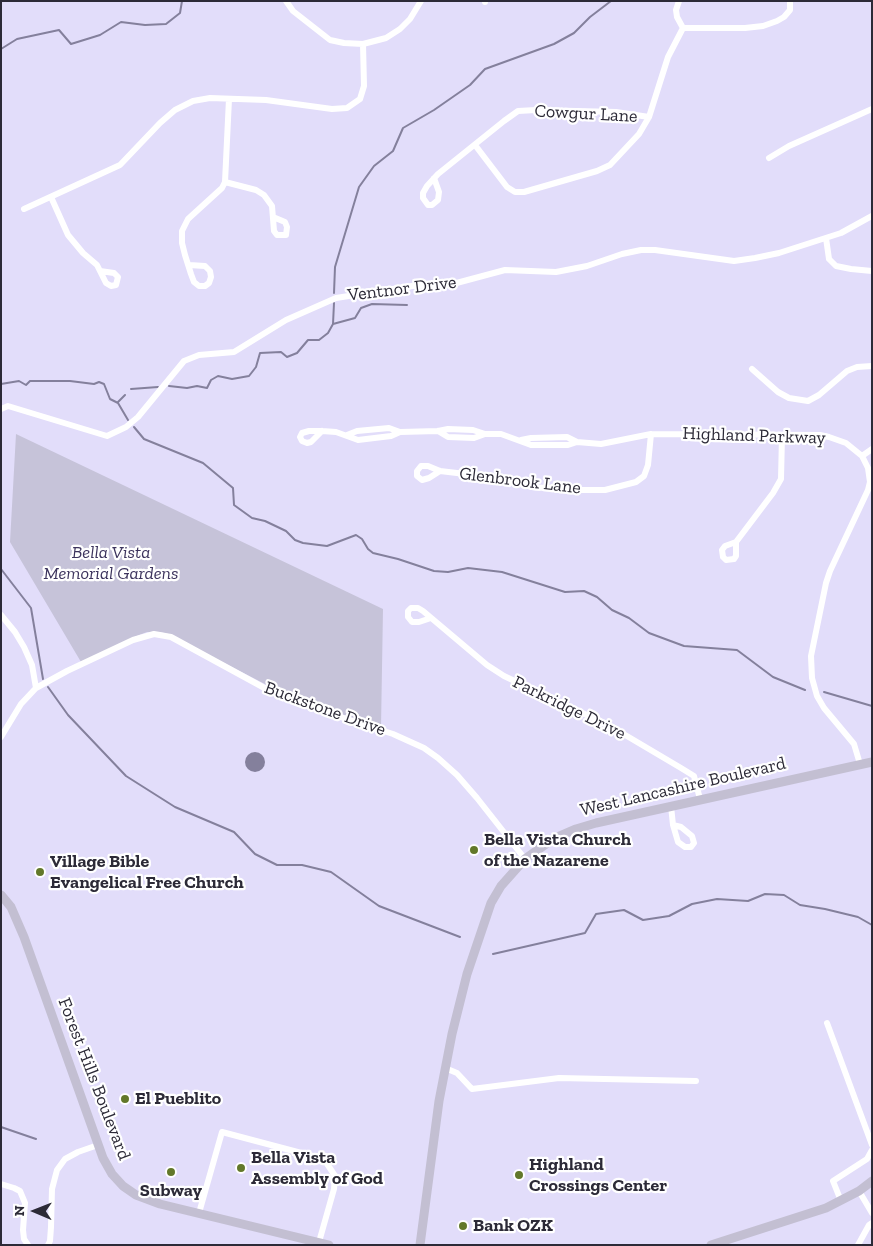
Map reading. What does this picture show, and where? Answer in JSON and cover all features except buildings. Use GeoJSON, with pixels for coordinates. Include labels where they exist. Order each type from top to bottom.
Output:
{"type":"FeatureCollection","features":[{"type":"Feature","properties":{"kind":"main road","name":"West Lancashire Boulevard"},"geometry":{"type":"LineString","coordinates":[[420,1245],[439,1101],[467,974],[491,902],[501,886],[525,859],[553,839],[576,828],[872,762]]}},
{"type":"Feature","properties":{"kind":"main road","name":"Forest Hills Boulevard"},"geometry":{"type":"LineString","coordinates":[[1,895],[12,907],[24,937],[98,1145],[112,1174],[123,1186],[136,1194],[160,1204],[329,1245]]}},
{"type":"Feature","properties":{"kind":"main road"},"geometry":{"type":"LineString","coordinates":[[711,1245],[841,1201],[872,1181]]}},
{"type":"Feature","properties":{"kind":"street"},"geometry":{"type":"LineString","coordinates":[[286,1],[299,16],[330,40],[363,44],[386,38],[400,29],[410,19],[420,1]]}},
{"type":"Feature","properties":{"kind":"street"},"geometry":{"type":"LineString","coordinates":[[678,1],[677,17],[683,28]]}},
{"type":"Feature","properties":{"kind":"street"},"geometry":{"type":"LineString","coordinates":[[683,28],[745,28],[764,26],[784,17],[790,10],[790,1]]}},
{"type":"Feature","properties":{"kind":"street"},"geometry":{"type":"LineString","coordinates":[[475,145],[507,187],[515,192],[524,192],[596,171],[610,165],[639,134],[649,117],[668,57],[683,28]]}},
{"type":"Feature","properties":{"kind":"street"},"geometry":{"type":"LineString","coordinates":[[24,210],[120,165],[160,123],[175,110],[192,102],[210,98],[229,98],[266,100],[332,109],[347,108],[360,99],[364,86],[363,44]]}},
{"type":"Feature","properties":{"kind":"street"},"geometry":{"type":"LineString","coordinates":[[189,265],[182,243],[182,231],[188,219],[222,188],[225,182],[229,98]]}},
{"type":"Feature","properties":{"kind":"street"},"geometry":{"type":"LineString","coordinates":[[769,158],[789,146],[872,109]]}},
{"type":"Feature","properties":{"kind":"street","name":"Cowgur Lane"},"geometry":{"type":"LineString","coordinates":[[434,178],[504,121],[518,112],[536,110],[616,112],[649,117]]}},
{"type":"Feature","properties":{"kind":"street"},"geometry":{"type":"LineString","coordinates":[[225,182],[256,190],[264,195],[272,206],[273,217]]}},
{"type":"Feature","properties":{"kind":"street"},"geometry":{"type":"LineString","coordinates":[[51,197],[68,235],[83,253],[97,265],[100,271]]}},
{"type":"Feature","properties":{"kind":"street","name":"Ventnor Drive"},"geometry":{"type":"LineString","coordinates":[[1,409],[8,406],[107,436],[126,427],[138,417],[184,361],[199,355],[234,352],[286,320],[336,298],[412,286],[449,285],[505,270],[556,272],[587,266],[622,254],[641,250],[655,250],[734,261],[748,259],[779,253],[842,233],[872,216]]}},
{"type":"Feature","properties":{"kind":"street"},"geometry":{"type":"LineString","coordinates":[[826,238],[829,259],[836,266],[872,271]]}},
{"type":"Feature","properties":{"kind":"street"},"geometry":{"type":"LineString","coordinates":[[752,369],[778,392],[789,398],[808,401],[819,395],[846,371],[857,367],[872,366]]}},
{"type":"Feature","properties":{"kind":"street","name":"Highland Parkway"},"geometry":{"type":"LineString","coordinates":[[322,431],[347,435],[357,431],[389,428],[400,432],[448,429],[474,430],[485,434],[501,434],[531,445],[568,445],[577,442],[601,444],[651,434],[820,435],[846,443],[862,456]]}},
{"type":"Feature","properties":{"kind":"street","name":"Glenbrook Lane"},"geometry":{"type":"LineString","coordinates":[[440,471],[499,478],[532,487],[605,490],[636,482],[644,476],[648,465],[651,434]]}},
{"type":"Feature","properties":{"kind":"street"},"geometry":{"type":"LineString","coordinates":[[736,542],[782,479],[782,436]]}},
{"type":"Feature","properties":{"kind":"street"},"geometry":{"type":"LineString","coordinates":[[860,764],[854,744],[824,708],[818,696],[812,678],[811,656],[830,571],[870,491],[868,468],[862,456],[872,449]]}},
{"type":"Feature","properties":{"kind":"street"},"geometry":{"type":"LineString","coordinates":[[1,615],[24,647],[32,665],[36,688],[21,704],[1,737]]}},
{"type":"Feature","properties":{"kind":"street","name":"Parkridge Drive"},"geometry":{"type":"LineString","coordinates":[[431,618],[487,665],[504,676],[610,726],[694,776],[700,799]]}},
{"type":"Feature","properties":{"kind":"street","name":"Buckstone Drive"},"geometry":{"type":"LineString","coordinates":[[36,688],[133,640],[154,634],[171,637],[270,691],[319,710],[393,734],[424,748],[457,775],[525,859]]}},
{"type":"Feature","properties":{"kind":"street"},"geometry":{"type":"LineString","coordinates":[[671,806],[673,825]]}},
{"type":"Feature","properties":{"kind":"street"},"geometry":{"type":"LineString","coordinates":[[826,1023],[872,1145]]}},
{"type":"Feature","properties":{"kind":"street"},"geometry":{"type":"LineString","coordinates":[[446,1068],[457,1073],[472,1089],[559,1078],[696,1081]]}},
{"type":"Feature","properties":{"kind":"street"},"geometry":{"type":"LineString","coordinates":[[199,1213],[222,1132],[324,1159],[335,1176],[334,1189],[319,1242]]}},
{"type":"Feature","properties":{"kind":"street"},"geometry":{"type":"LineString","coordinates":[[48,1245],[51,1227],[52,1188],[57,1170],[65,1159],[98,1145]]}},
{"type":"Feature","properties":{"kind":"street"},"geometry":{"type":"LineString","coordinates":[[841,1201],[833,1181],[867,1159],[872,1150]]}},
{"type":"Feature","properties":{"kind":"street"},"geometry":{"type":"LineString","coordinates":[[1,1184],[20,1192],[25,1203],[23,1230],[24,1240],[28,1245]]}},
{"type":"Feature","properties":{"kind":"street"},"geometry":{"type":"LineString","coordinates":[[859,1191],[872,1212]]}},
{"type":"Feature","properties":{"kind":"street"},"geometry":{"type":"LineString","coordinates":[[858,1245],[869,1224],[872,1223]]}},
{"type":"Feature","properties":{"kind":"green space","name":"Bella Vista Memorial Gardens"},"geometry":{"type":"Polygon","coordinates":[[[16,434],[383,609],[381,727],[290,697],[168,634],[160,632],[147,632],[139,635],[81,662],[10,542],[16,434]]]}},
{"type":"Feature","properties":{"kind":"shaded area"},"geometry":{"type":"Polygon","coordinates":[[[255,752],[262,755],[265,762],[262,769],[255,772],[248,769],[245,762],[248,755],[255,752]]]}},
{"type":"Feature","properties":{"kind":"waterway"},"geometry":{"type":"LineString","coordinates":[[1,49],[17,39],[59,30],[71,44],[100,35],[121,22],[145,25],[166,24],[180,13],[182,1]]}},
{"type":"Feature","properties":{"kind":"waterway"},"geometry":{"type":"LineString","coordinates":[[334,293],[335,267],[359,187],[374,166],[393,151],[403,128],[434,110],[470,85],[485,69],[554,44],[574,33],[590,17],[611,1]]}},
{"type":"Feature","properties":{"kind":"waterway"},"geometry":{"type":"LineString","coordinates":[[333,324],[334,303]]}},
{"type":"Feature","properties":{"kind":"waterway"},"geometry":{"type":"LineString","coordinates":[[169,386],[207,388],[211,380],[218,376],[232,379],[249,376],[256,367],[260,353],[281,352],[287,357],[297,353],[308,340],[319,340],[328,333],[333,324],[355,318],[361,308],[372,304],[407,305]]}},
{"type":"Feature","properties":{"kind":"waterway"},"geometry":{"type":"LineString","coordinates":[[1,384],[19,381],[26,385],[30,381],[70,381],[94,384],[99,382],[104,384],[110,399],[118,403],[128,420]]}},
{"type":"Feature","properties":{"kind":"waterway"},"geometry":{"type":"LineString","coordinates":[[131,389],[158,387]]}},
{"type":"Feature","properties":{"kind":"waterway"},"geometry":{"type":"LineString","coordinates":[[118,402],[125,395]]}},
{"type":"Feature","properties":{"kind":"waterway"},"geometry":{"type":"LineString","coordinates":[[134,427],[144,439],[203,463],[233,488],[234,505],[252,518],[265,521],[286,531],[295,540],[327,546],[356,535],[362,539],[373,553],[434,571],[448,572],[468,568],[502,572],[565,592],[584,591],[597,597],[612,610],[629,618],[649,633],[684,646],[737,650],[773,677],[805,690]]}},
{"type":"Feature","properties":{"kind":"waterway"},"geometry":{"type":"LineString","coordinates":[[1,569],[31,608],[43,679]]}},
{"type":"Feature","properties":{"kind":"waterway"},"geometry":{"type":"LineString","coordinates":[[48,687],[68,715],[126,776],[175,807],[234,832],[255,854],[277,865],[302,865],[331,872],[379,906],[460,937]]}},
{"type":"Feature","properties":{"kind":"waterway"},"geometry":{"type":"LineString","coordinates":[[824,692],[872,706]]}},
{"type":"Feature","properties":{"kind":"waterway"},"geometry":{"type":"LineString","coordinates":[[493,954],[585,933],[596,914],[624,910],[643,920],[669,916],[692,904],[717,899],[748,901],[765,894],[784,895],[800,905],[858,917],[872,925]]}},
{"type":"Feature","properties":{"kind":"waterway"},"geometry":{"type":"LineString","coordinates":[[1,1127],[36,1139]]}},
{"type":"Feature","properties":{"kind":"place","name":"Bella Vista Church of the Nazarene"},"geometry":{"type":"Point","coordinates":[474,850]}},
{"type":"Feature","properties":{"kind":"place","name":"Village Bible Evangelical Free Church"},"geometry":{"type":"Point","coordinates":[40,872]}},
{"type":"Feature","properties":{"kind":"place","name":"El Pueblito"},"geometry":{"type":"Point","coordinates":[125,1099]}},
{"type":"Feature","properties":{"kind":"place","name":"Bella Vista Assembly of God"},"geometry":{"type":"Point","coordinates":[241,1168]}},
{"type":"Feature","properties":{"kind":"place","name":"Subway"},"geometry":{"type":"Point","coordinates":[171,1172]}},
{"type":"Feature","properties":{"kind":"place","name":"Highland Crossings Center"},"geometry":{"type":"Point","coordinates":[519,1175]}},
{"type":"Feature","properties":{"kind":"place","name":"Bank OZK"},"geometry":{"type":"Point","coordinates":[463,1226]}}]}
